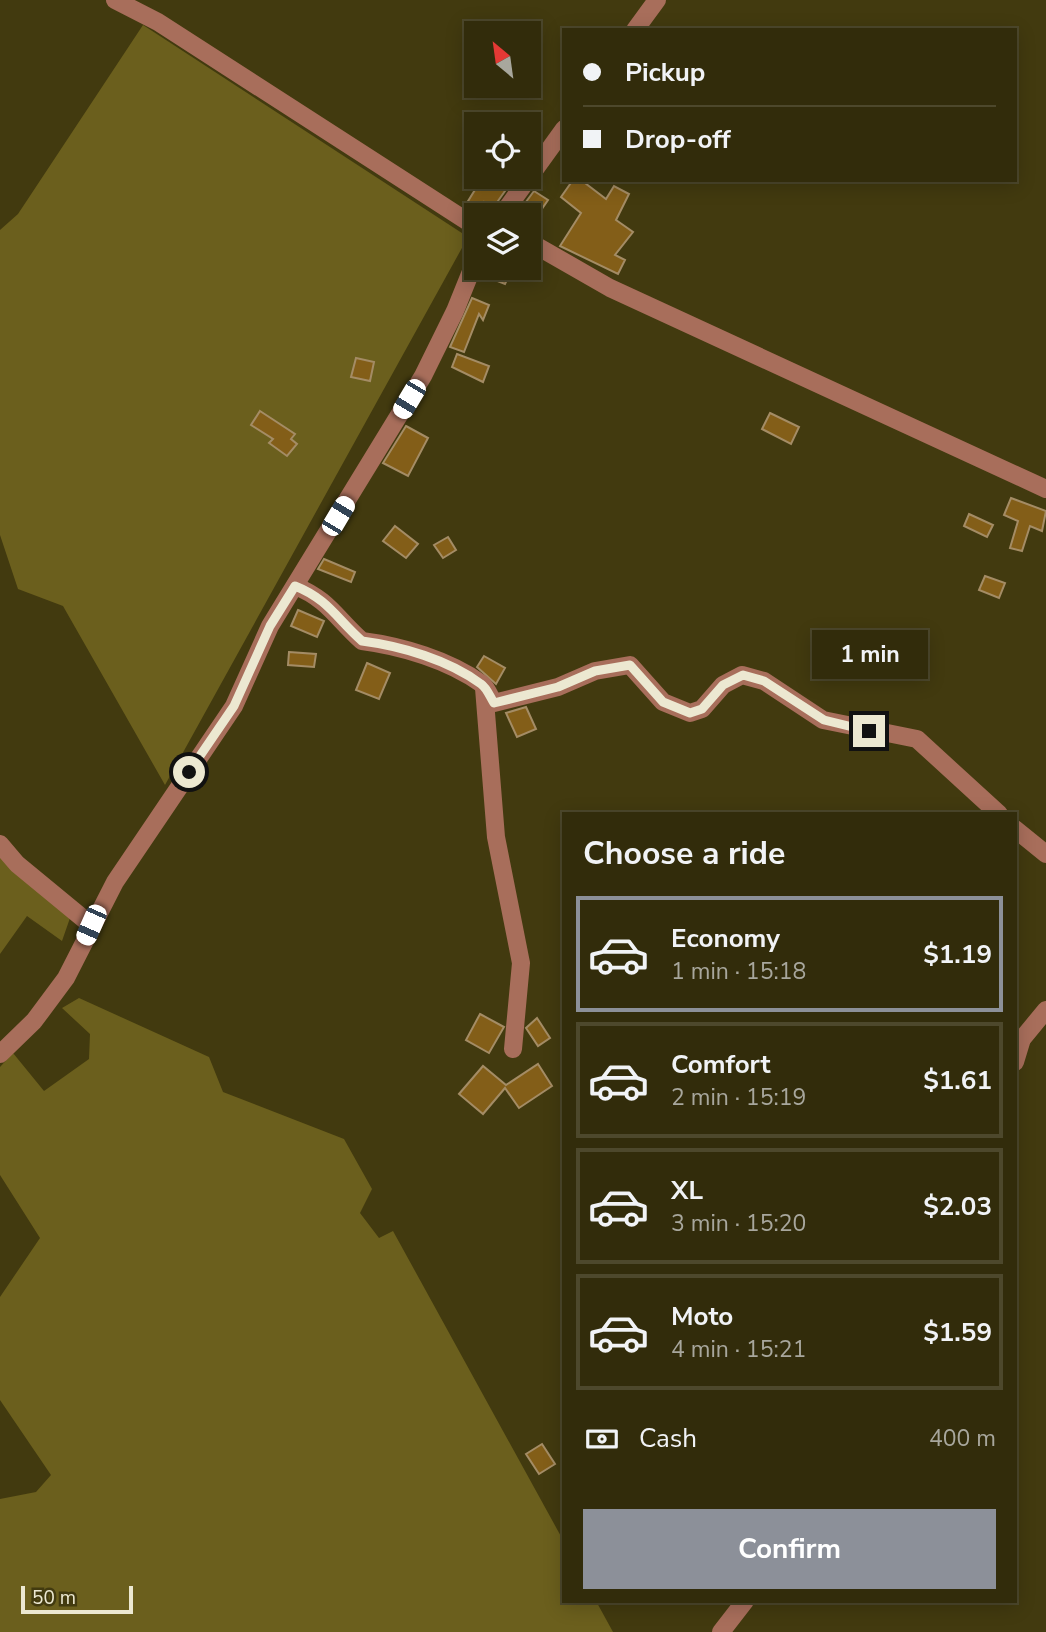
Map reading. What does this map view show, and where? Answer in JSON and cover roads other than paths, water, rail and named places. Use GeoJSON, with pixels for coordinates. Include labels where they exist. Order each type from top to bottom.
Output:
{"type":"FeatureCollection","features":[{"type":"Feature","properties":{"kind":"street"},"geometry":{"type":"LineString","coordinates":[[115,0],[158,22],[464,219]]}},
{"type":"Feature","properties":{"kind":"street"},"geometry":{"type":"LineString","coordinates":[[636,28],[657,0]]}},
{"type":"Feature","properties":{"kind":"street"},"geometry":{"type":"LineString","coordinates":[[511,203],[562,132]]}},
{"type":"Feature","properties":{"kind":"street"},"geometry":{"type":"LineString","coordinates":[[541,249],[610,289],[1046,489]]}},
{"type":"Feature","properties":{"kind":"street"},"geometry":{"type":"LineString","coordinates":[[0,1054],[34,1021],[66,978],[115,882],[234,706],[270,626],[423,376],[466,280]]}},
{"type":"Feature","properties":{"kind":"street"},"geometry":{"type":"LineString","coordinates":[[295,586],[313,593],[334,610],[362,641],[390,644],[484,685],[494,703],[558,687],[595,671],[630,665],[663,702],[690,713],[702,709],[723,685],[743,675],[764,681],[824,720],[917,739],[997,812]]}},
{"type":"Feature","properties":{"kind":"street"},"geometry":{"type":"LineString","coordinates":[[484,685],[496,836],[521,963],[513,1049]]}},
{"type":"Feature","properties":{"kind":"street"},"geometry":{"type":"LineString","coordinates":[[1017,831],[1046,854]]}},
{"type":"Feature","properties":{"kind":"street"},"geometry":{"type":"LineString","coordinates":[[0,844],[18,864],[91,925]]}},
{"type":"Feature","properties":{"kind":"street"},"geometry":{"type":"LineString","coordinates":[[1017,1055],[1022,1039],[1046,1010]]}},
{"type":"Feature","properties":{"kind":"street"},"geometry":{"type":"LineString","coordinates":[[721,1632],[743,1603]]}}]}
